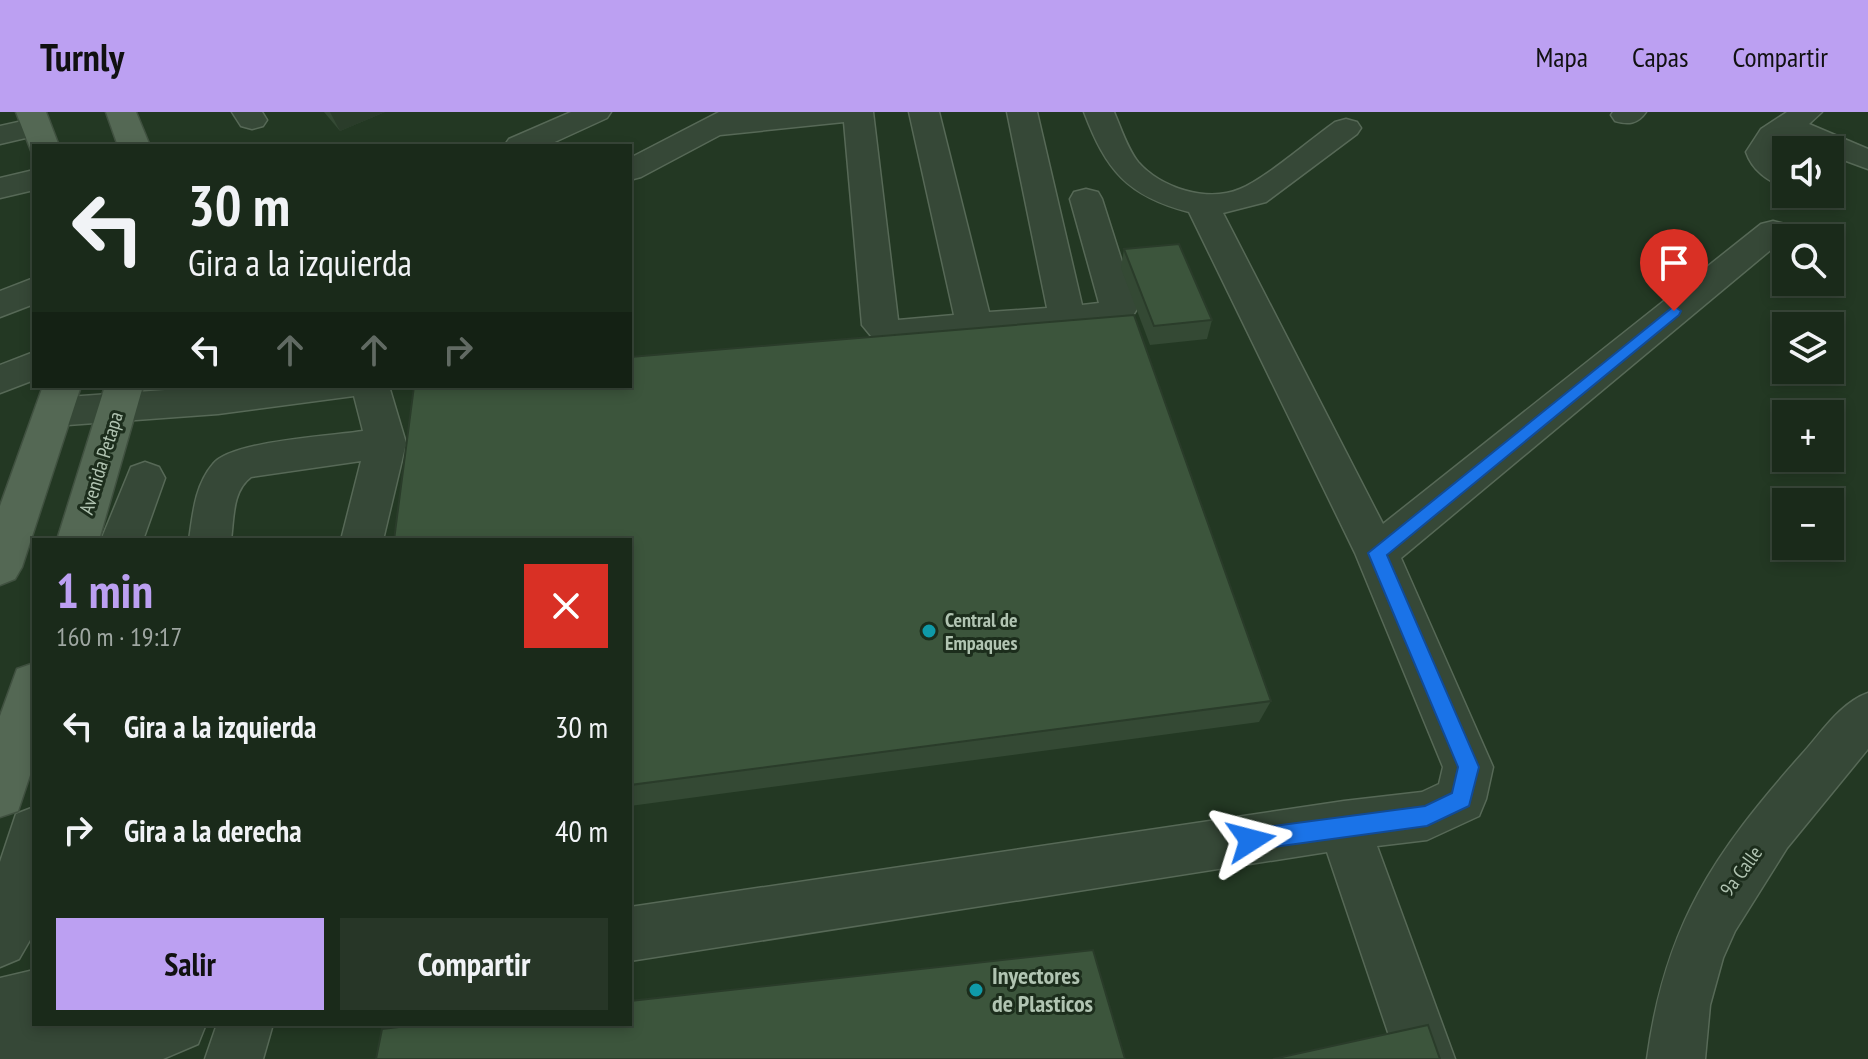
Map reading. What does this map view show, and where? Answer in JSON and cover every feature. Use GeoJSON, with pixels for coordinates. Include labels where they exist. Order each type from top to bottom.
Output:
{"type":"FeatureCollection","features":[{"type":"Feature","properties":{"kind":"main road"},"geometry":{"type":"LineString","coordinates":[[121,112],[133,144]]}},
{"type":"Feature","properties":{"kind":"main road","name":"Avenida Petapa"},"geometry":{"type":"LineString","coordinates":[[79,538],[121,398]]}},
{"type":"Feature","properties":{"kind":"main road"},"geometry":{"type":"LineString","coordinates":[[0,567],[58,399]]}},
{"type":"Feature","properties":{"kind":"main road"},"geometry":{"type":"LineString","coordinates":[[0,794],[32,690]]}},
{"type":"Feature","properties":{"kind":"street"},"geometry":{"type":"LineString","coordinates":[[524,144],[596,112]]}},
{"type":"Feature","properties":{"kind":"street"},"geometry":{"type":"LineString","coordinates":[[632,169],[741,112]]}},
{"type":"Feature","properties":{"kind":"street"},"geometry":{"type":"LineString","coordinates":[[711,127],[858,112],[882,330],[889,333],[1119,312],[1086,199]]}},
{"type":"Feature","properties":{"kind":"street"},"geometry":{"type":"LineString","coordinates":[[924,112],[975,327]]}},
{"type":"Feature","properties":{"kind":"street"},"geometry":{"type":"LineString","coordinates":[[1022,112],[1067,318]]}},
{"type":"Feature","properties":{"kind":"street"},"geometry":{"type":"LineString","coordinates":[[1099,112],[1126,168],[1182,202],[1203,206],[1239,201],[1255,195],[1346,128]]}},
{"type":"Feature","properties":{"kind":"street"},"geometry":{"type":"LineString","coordinates":[[1772,167],[1765,161],[1762,152],[1772,136],[1797,119],[1868,160]]}},
{"type":"Feature","properties":{"kind":"street"},"geometry":{"type":"LineString","coordinates":[[0,135],[37,128]]}},
{"type":"Feature","properties":{"kind":"street"},"geometry":{"type":"LineString","coordinates":[[0,188],[32,180]]}},
{"type":"Feature","properties":{"kind":"street"},"geometry":{"type":"LineString","coordinates":[[632,934],[1344,825],[1427,816],[1461,799],[1468,767],[1377,553],[1203,206]]}},
{"type":"Feature","properties":{"kind":"street"},"geometry":{"type":"LineString","coordinates":[[1377,553],[1772,232]]}},
{"type":"Feature","properties":{"kind":"street"},"geometry":{"type":"LineString","coordinates":[[0,305],[32,291]]}},
{"type":"Feature","properties":{"kind":"street"},"geometry":{"type":"LineString","coordinates":[[0,380],[32,366]]}},
{"type":"Feature","properties":{"kind":"street"},"geometry":{"type":"LineString","coordinates":[[58,399],[217,396],[316,388]]}},
{"type":"Feature","properties":{"kind":"street"},"geometry":{"type":"LineString","coordinates":[[362,538],[386,443],[371,388]]}},
{"type":"Feature","properties":{"kind":"street"},"geometry":{"type":"LineString","coordinates":[[210,538],[221,479],[229,469],[242,463],[386,443]]}},
{"type":"Feature","properties":{"kind":"street"},"geometry":{"type":"LineString","coordinates":[[123,538],[145,478]]}},
{"type":"Feature","properties":{"kind":"street","name":"9a Calle"},"geometry":{"type":"LineString","coordinates":[[1676,1059],[1691,968],[1712,913],[1737,872],[1868,714]]}},
{"type":"Feature","properties":{"kind":"street"},"geometry":{"type":"LineString","coordinates":[[1344,825],[1426,1059]]}},
{"type":"Feature","properties":{"kind":"street"},"geometry":{"type":"LineString","coordinates":[[0,940],[9,928],[32,839]]}},
{"type":"Feature","properties":{"kind":"street"},"geometry":{"type":"LineString","coordinates":[[0,1006],[32,998]]}},
{"type":"Feature","properties":{"kind":"street"},"geometry":{"type":"LineString","coordinates":[[0,1053],[147,1037],[173,1026]]}},
{"type":"Feature","properties":{"kind":"street"},"geometry":{"type":"LineString","coordinates":[[234,1059],[244,1026]]}},
{"type":"Feature","properties":{"kind":"building"},"geometry":{"type":"Polygon","coordinates":[[[1179,244],[1212,320],[1154,326],[1124,249],[1179,244]]]}},
{"type":"Feature","properties":{"kind":"building","name":"Central de Empaques"},"geometry":{"type":"Polygon","coordinates":[[[1134,315],[1271,701],[632,785],[632,538],[394,538],[414,388],[632,388],[632,357],[1134,315]]]}},
{"type":"Feature","properties":{"kind":"building","name":"Inyectores de Plasticos"},"geometry":{"type":"Polygon","coordinates":[[[1093,950],[1125,1059],[376,1059],[382,1029],[407,1026],[632,1026],[632,1001],[1093,950]]]}},
{"type":"Feature","properties":{"kind":"building"},"geometry":{"type":"Polygon","coordinates":[[[1428,1025],[1440,1059],[1273,1059],[1428,1025]]]}},
{"type":"Feature","properties":{"kind":"place","name":"Central de Empaques"},"geometry":{"type":"Point","coordinates":[929,631]}},
{"type":"Feature","properties":{"kind":"place","name":"Inyectores de Plasticos"},"geometry":{"type":"Point","coordinates":[976,990]}},
{"type":"Feature","properties":{"kind":"route"},"geometry":{"type":"LineString","coordinates":[[1251,840],[1427,816],[1461,799],[1468,767],[1377,553],[1674,311]]}}]}
